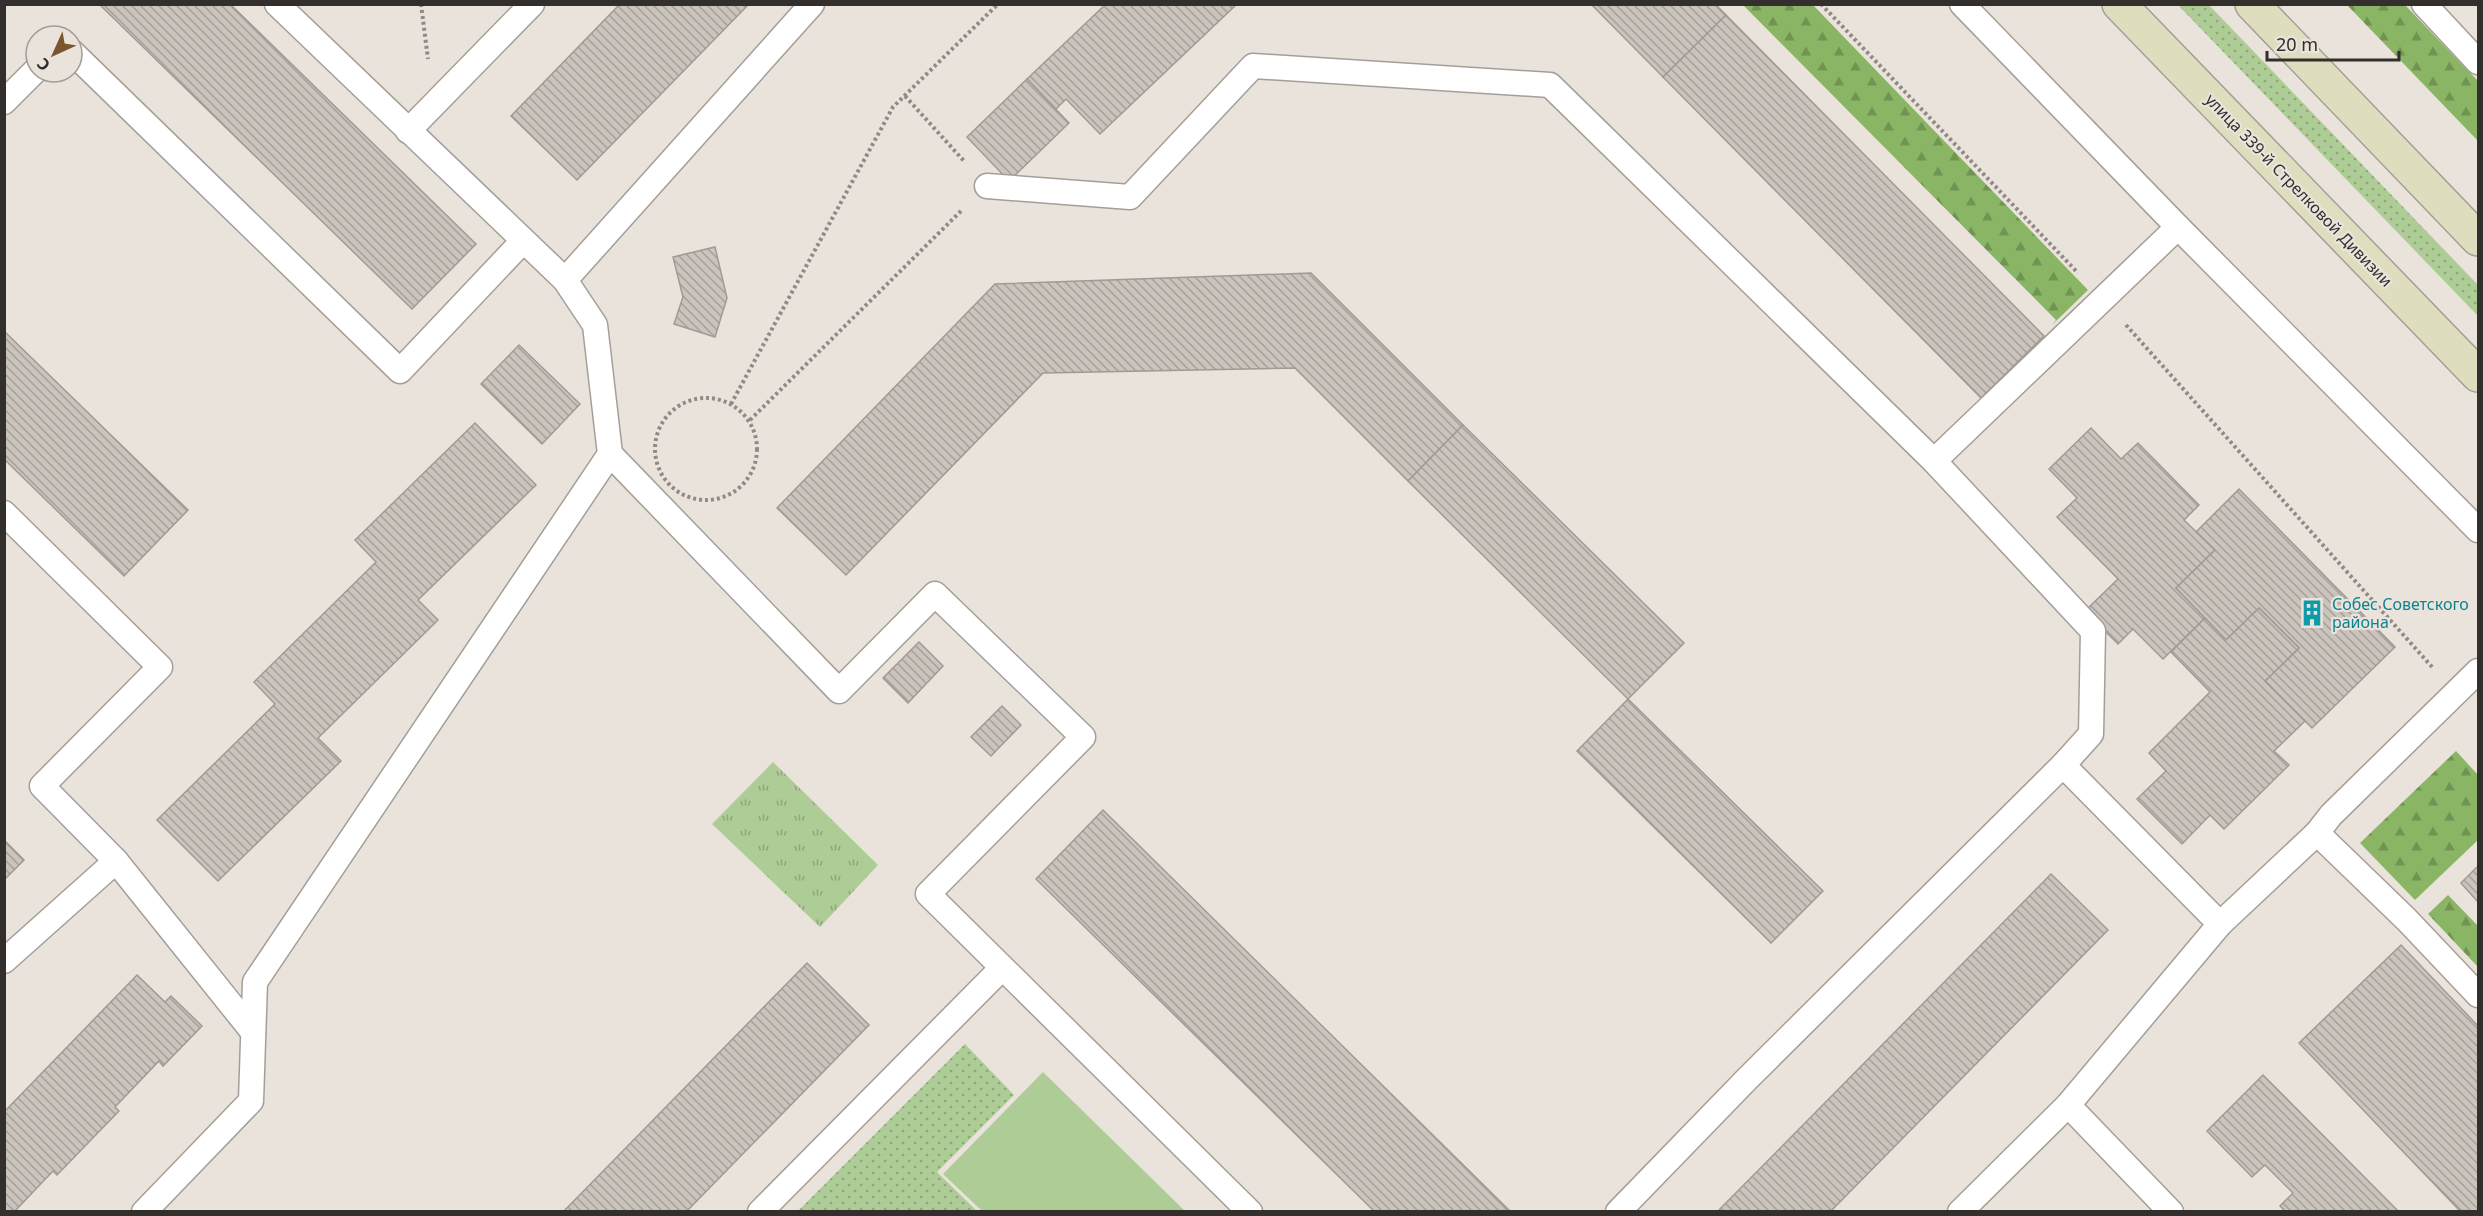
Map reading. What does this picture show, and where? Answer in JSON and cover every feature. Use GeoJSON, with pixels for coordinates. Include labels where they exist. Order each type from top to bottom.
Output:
{"type":"FeatureCollection","features":[{"type":"Feature","properties":{"kind":"main road","name":"улица 339-й Стрелковой Дивизии"},"geometry":{"type":"LineString","coordinates":[[2120,4],[2478,375]]}},
{"type":"Feature","properties":{"kind":"main road"},"geometry":{"type":"LineString","coordinates":[[2252,4],[2478,239]]}},
{"type":"Feature","properties":{"kind":"lane"},"geometry":{"type":"LineString","coordinates":[[277,4],[522,242],[565,280],[595,325],[610,454],[839,691],[935,594],[1083,737],[928,894],[1250,1212]]}},
{"type":"Feature","properties":{"kind":"lane"},"geometry":{"type":"LineString","coordinates":[[408,131],[532,4]]}},
{"type":"Feature","properties":{"kind":"lane"},"geometry":{"type":"LineString","coordinates":[[565,280],[812,4]]}},
{"type":"Feature","properties":{"kind":"lane"},"geometry":{"type":"LineString","coordinates":[[1962,4],[2178,227],[2478,530]]}},
{"type":"Feature","properties":{"kind":"lane"},"geometry":{"type":"LineString","coordinates":[[2424,4],[2478,62]]}},
{"type":"Feature","properties":{"kind":"lane"},"geometry":{"type":"LineString","coordinates":[[84,64],[400,371],[522,242]]}},
{"type":"Feature","properties":{"kind":"lane"},"geometry":{"type":"LineString","coordinates":[[987,186],[1130,197],[1252,66],[1550,85],[1934,461],[2093,631],[2091,734],[2063,765],[1747,1079],[1618,1212]]}},
{"type":"Feature","properties":{"kind":"lane"},"geometry":{"type":"LineString","coordinates":[[4,102],[24,82]]}},
{"type":"Feature","properties":{"kind":"lane"},"geometry":{"type":"LineString","coordinates":[[1934,461],[2178,227]]}},
{"type":"Feature","properties":{"kind":"lane"},"geometry":{"type":"LineString","coordinates":[[144,1212],[251,1101],[255,982],[610,454]]}},
{"type":"Feature","properties":{"kind":"lane"},"geometry":{"type":"LineString","coordinates":[[4,513],[160,667],[42,786],[116,861],[253,1032]]}},
{"type":"Feature","properties":{"kind":"lane"},"geometry":{"type":"LineString","coordinates":[[1960,1212],[2068,1105],[2220,924],[2317,833],[2331,815],[2478,671]]}},
{"type":"Feature","properties":{"kind":"lane"},"geometry":{"type":"LineString","coordinates":[[2063,765],[2220,924]]}},
{"type":"Feature","properties":{"kind":"lane"},"geometry":{"type":"LineString","coordinates":[[2317,833],[2407,920],[2478,995]]}},
{"type":"Feature","properties":{"kind":"lane"},"geometry":{"type":"LineString","coordinates":[[4,961],[116,861]]}},
{"type":"Feature","properties":{"kind":"lane"},"geometry":{"type":"LineString","coordinates":[[760,1212],[1002,968]]}},
{"type":"Feature","properties":{"kind":"lane"},"geometry":{"type":"LineString","coordinates":[[2068,1105],[2171,1212]]}},
{"type":"Feature","properties":{"kind":"path"},"geometry":{"type":"LineString","coordinates":[[421,4],[435,104]]}},
{"type":"Feature","properties":{"kind":"path"},"geometry":{"type":"LineString","coordinates":[[731,404],[893,107],[998,4]]}},
{"type":"Feature","properties":{"kind":"path"},"geometry":{"type":"LineString","coordinates":[[1821,4],[2103,299],[2455,693]]}},
{"type":"Feature","properties":{"kind":"path"},"geometry":{"type":"LineString","coordinates":[[750,420],[987,186],[904,96]]}},
{"type":"Feature","properties":{"kind":"path"},"geometry":{"type":"LineString","coordinates":[[707,397],[731,404],[750,420],[758,444],[754,468],[740,489],[718,500],[693,499],[672,487],[657,467],[655,442],[664,419],[683,403],[707,397]]}},
{"type":"Feature","properties":{"kind":"green space"},"geometry":{"type":"Polygon","coordinates":[[[1743,5],[1813,5],[2088,290],[2052,325],[2056,320],[1743,5]]]}},
{"type":"Feature","properties":{"kind":"green space"},"geometry":{"type":"Polygon","coordinates":[[[2178,5],[2209,5],[2478,285],[2478,316],[2178,5]]]}},
{"type":"Feature","properties":{"kind":"green space"},"geometry":{"type":"Polygon","coordinates":[[[2347,5],[2405,5],[2478,81],[2478,141],[2347,5]]]}},
{"type":"Feature","properties":{"kind":"green space"},"geometry":{"type":"Polygon","coordinates":[[[2456,751],[2478,775],[2478,840],[2415,900],[2360,843],[2456,751]]]}},
{"type":"Feature","properties":{"kind":"green space"},"geometry":{"type":"Polygon","coordinates":[[[773,762],[878,865],[820,927],[712,824],[773,762]]]}},
{"type":"Feature","properties":{"kind":"green space"},"geometry":{"type":"Polygon","coordinates":[[[2448,895],[2478,926],[2478,967],[2428,914],[2448,895]]]}},
{"type":"Feature","properties":{"kind":"green space"},"geometry":{"type":"Polygon","coordinates":[[[965,1044],[1014,1095],[937,1172],[977,1211],[798,1211],[965,1044]]]}},
{"type":"Feature","properties":{"kind":"green space"},"geometry":{"type":"Polygon","coordinates":[[[1043,1072],[1185,1211],[982,1211],[943,1174],[1043,1072]]]}},
{"type":"Feature","properties":{"kind":"building"},"geometry":{"type":"Polygon","coordinates":[[[99,4],[230,4],[476,244],[412,309],[99,4]]]}},
{"type":"Feature","properties":{"kind":"building"},"geometry":{"type":"Polygon","coordinates":[[[620,4],[749,4],[577,180],[511,116],[620,4]]]}},
{"type":"Feature","properties":{"kind":"building"},"geometry":{"type":"Polygon","coordinates":[[[1106,4],[1237,4],[1100,134],[1066,99],[1056,109],[1027,79],[1106,4]]]}},
{"type":"Feature","properties":{"kind":"building"},"geometry":{"type":"Polygon","coordinates":[[[1591,4],[1715,4],[1726,15],[1663,77],[1591,4]]]}},
{"type":"Feature","properties":{"kind":"building"},"geometry":{"type":"Polygon","coordinates":[[[1726,15],[2044,336],[1981,398],[1663,77],[1726,15]]]}},
{"type":"Feature","properties":{"kind":"building"},"geometry":{"type":"Polygon","coordinates":[[[1027,79],[1069,123],[1009,181],[967,137],[1027,79]]]}},
{"type":"Feature","properties":{"kind":"building"},"geometry":{"type":"Polygon","coordinates":[[[715,247],[727,298],[715,337],[674,324],[683,297],[673,257],[715,247]]]}},
{"type":"Feature","properties":{"kind":"building"},"geometry":{"type":"Polygon","coordinates":[[[1311,273],[1463,425],[1408,481],[1295,368],[1043,373],[846,575],[777,508],[995,284],[1311,273]]]}},
{"type":"Feature","properties":{"kind":"building"},"geometry":{"type":"Polygon","coordinates":[[[4,331],[188,510],[124,576],[4,459],[4,331]]]}},
{"type":"Feature","properties":{"kind":"building"},"geometry":{"type":"Polygon","coordinates":[[[519,345],[580,404],[542,444],[481,384],[519,345]]]}},
{"type":"Feature","properties":{"kind":"building"},"geometry":{"type":"Polygon","coordinates":[[[475,423],[536,485],[418,600],[438,620],[318,738],[341,761],[218,881],[157,820],[275,704],[254,682],[376,562],[355,540],[475,423]]]}},
{"type":"Feature","properties":{"kind":"building"},"geometry":{"type":"Polygon","coordinates":[[[1463,425],[1684,643],[1628,699],[1408,481],[1463,425]]]}},
{"type":"Feature","properties":{"kind":"building"},"geometry":{"type":"Polygon","coordinates":[[[2091,428],[2121,459],[2138,443],[2199,505],[2184,520],[2215,550],[2176,588],[2205,618],[2163,659],[2133,629],[2118,644],[2085,611],[2118,579],[2057,517],[2077,498],[2049,469],[2091,428]]]}},
{"type":"Feature","properties":{"kind":"building","name":"Собес Советского района"},"geometry":{"type":"Polygon","coordinates":[[[2239,489],[2395,647],[2312,728],[2265,681],[2299,648],[2259,608],[2226,640],[2176,588],[2215,550],[2196,532],[2239,489]]]}},
{"type":"Feature","properties":{"kind":"building"},"geometry":{"type":"Polygon","coordinates":[[[2259,608],[2299,648],[2265,681],[2305,721],[2274,751],[2289,765],[2224,829],[2210,815],[2182,844],[2137,799],[2166,771],[2149,753],[2210,692],[2171,652],[2205,618],[2226,640],[2259,608]]]}},
{"type":"Feature","properties":{"kind":"building"},"geometry":{"type":"Polygon","coordinates":[[[919,642],[943,666],[908,703],[883,678],[919,642]]]}},
{"type":"Feature","properties":{"kind":"building"},"geometry":{"type":"Polygon","coordinates":[[[1628,699],[1823,891],[1771,943],[1577,751],[1628,699]]]}},
{"type":"Feature","properties":{"kind":"building"},"geometry":{"type":"Polygon","coordinates":[[[1002,706],[1021,725],[991,756],[971,737],[1002,706]]]}},
{"type":"Feature","properties":{"kind":"building"},"geometry":{"type":"Polygon","coordinates":[[[1103,810],[1511,1212],[1375,1212],[1036,879],[1103,810]]]}},
{"type":"Feature","properties":{"kind":"building"},"geometry":{"type":"Polygon","coordinates":[[[4,840],[24,860],[4,880],[4,840]]]}},
{"type":"Feature","properties":{"kind":"building"},"geometry":{"type":"Polygon","coordinates":[[[2478,866],[2478,902],[2461,883],[2478,866]]]}},
{"type":"Feature","properties":{"kind":"building"},"geometry":{"type":"Polygon","coordinates":[[[2051,874],[2108,930],[1830,1212],[1717,1212],[2051,874]]]}},
{"type":"Feature","properties":{"kind":"building"},"geometry":{"type":"Polygon","coordinates":[[[2401,945],[2478,1026],[2478,1212],[2461,1212],[2299,1043],[2401,945]]]}},
{"type":"Feature","properties":{"kind":"building"},"geometry":{"type":"Polygon","coordinates":[[[807,963],[869,1025],[686,1212],[563,1212],[807,963]]]}},
{"type":"Feature","properties":{"kind":"building"},"geometry":{"type":"Polygon","coordinates":[[[137,975],[165,1002],[171,996],[202,1026],[163,1066],[159,1061],[115,1107],[119,1111],[57,1175],[53,1171],[14,1212],[4,1212],[4,1112],[137,975]]]}},
{"type":"Feature","properties":{"kind":"building"},"geometry":{"type":"Polygon","coordinates":[[[2263,1075],[2399,1212],[2286,1212],[2280,1206],[2293,1193],[2265,1165],[2252,1177],[2207,1131],[2263,1075]]]}},
{"type":"Feature","properties":{"kind":"place","name":"Собес Советского района"},"geometry":{"type":"Point","coordinates":[2312,613]}}]}
